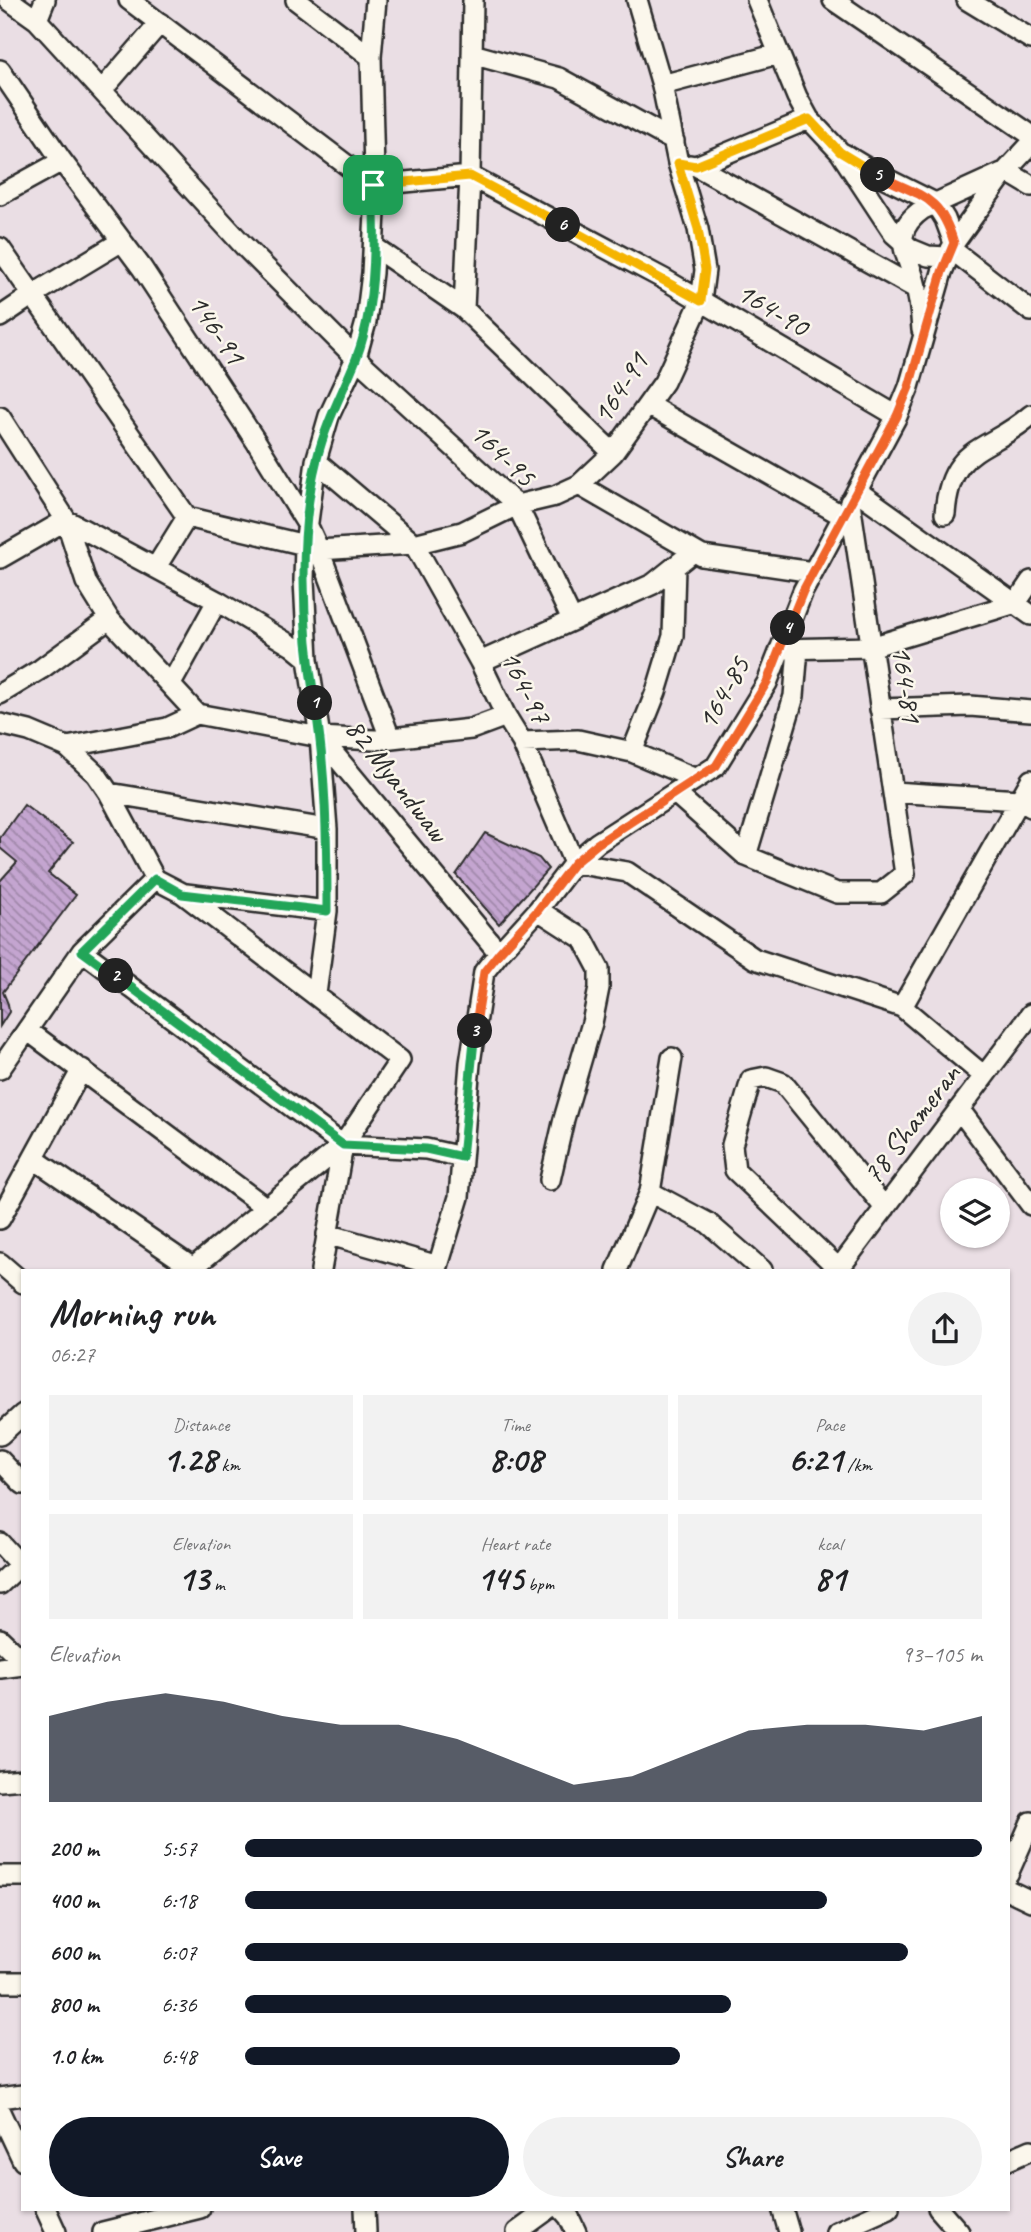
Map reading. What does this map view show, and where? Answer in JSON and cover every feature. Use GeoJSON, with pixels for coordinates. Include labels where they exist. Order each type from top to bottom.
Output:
{"type":"FeatureCollection","features":[{"type":"Feature","properties":{"kind":"street","name":"164-95"},"geometry":{"type":"LineString","coordinates":[[9,0],[37,20],[244,246],[356,358],[517,505],[572,620]]}},
{"type":"Feature","properties":{"kind":"street"},"geometry":{"type":"LineString","coordinates":[[37,20],[45,0]]}},
{"type":"Feature","properties":{"kind":"street"},"geometry":{"type":"LineString","coordinates":[[130,0],[373,185],[470,176]]}},
{"type":"Feature","properties":{"kind":"street"},"geometry":{"type":"LineString","coordinates":[[296,0],[371,57]]}},
{"type":"Feature","properties":{"kind":"street"},"geometry":{"type":"LineString","coordinates":[[307,524],[316,461],[329,416],[356,358],[366,322],[374,247],[371,57],[376,0]]}},
{"type":"Feature","properties":{"kind":"street"},"geometry":{"type":"LineString","coordinates":[[464,309],[470,176],[473,0]]}},
{"type":"Feature","properties":{"kind":"street","name":"164-91"},"geometry":{"type":"LineString","coordinates":[[414,544],[462,531],[517,505],[555,496],[579,485],[613,453],[664,382],[701,301],[705,270],[687,164],[674,141],[662,85],[637,0]]}},
{"type":"Feature","properties":{"kind":"street"},"geometry":{"type":"LineString","coordinates":[[757,0],[778,54],[809,119],[840,152],[902,244],[928,256],[950,250]]}},
{"type":"Feature","properties":{"kind":"street"},"geometry":{"type":"LineString","coordinates":[[833,0],[1031,135]]}},
{"type":"Feature","properties":{"kind":"street"},"geometry":{"type":"LineString","coordinates":[[976,2],[1031,39]]}},
{"type":"Feature","properties":{"kind":"street"},"geometry":{"type":"LineString","coordinates":[[103,89],[160,23]]}},
{"type":"Feature","properties":{"kind":"street"},"geometry":{"type":"LineString","coordinates":[[472,54],[559,78],[674,141]]}},
{"type":"Feature","properties":{"kind":"street"},"geometry":{"type":"LineString","coordinates":[[662,85],[778,54]]}},
{"type":"Feature","properties":{"kind":"street","name":"146-91"},"geometry":{"type":"LineString","coordinates":[[2,75],[122,241],[257,443],[307,524],[312,547],[390,738]]}},
{"type":"Feature","properties":{"kind":"street"},"geometry":{"type":"LineString","coordinates":[[687,164],[809,119]]}},
{"type":"Feature","properties":{"kind":"street","name":"164-85"},"geometry":{"type":"LineString","coordinates":[[574,863],[597,844],[716,766],[789,649],[813,572],[897,416],[909,387],[950,250],[1006,171],[1031,144]]}},
{"type":"Feature","properties":{"kind":"street"},"geometry":{"type":"LineString","coordinates":[[840,152],[934,203],[945,219],[950,250],[1030,308]]}},
{"type":"Feature","properties":{"kind":"street"},"geometry":{"type":"LineString","coordinates":[[0,195],[62,160]]}},
{"type":"Feature","properties":{"kind":"street"},"geometry":{"type":"LineString","coordinates":[[687,164],[916,289]]}},
{"type":"Feature","properties":{"kind":"street"},"geometry":{"type":"LineString","coordinates":[[902,244],[910,220],[934,203],[1006,171],[1031,186]]}},
{"type":"Feature","properties":{"kind":"street","name":"164-90"},"geometry":{"type":"LineString","coordinates":[[470,176],[701,301],[897,416]]}},
{"type":"Feature","properties":{"kind":"street"},"geometry":{"type":"LineString","coordinates":[[0,317],[122,241]]}},
{"type":"Feature","properties":{"kind":"street","name":"164-85"},"geometry":{"type":"LineString","coordinates":[[902,244],[920,303],[923,339]]}},
{"type":"Feature","properties":{"kind":"street"},"geometry":{"type":"LineString","coordinates":[[0,247],[187,517],[312,547],[414,544]]}},
{"type":"Feature","properties":{"kind":"street"},"geometry":{"type":"LineString","coordinates":[[374,247],[464,309],[613,453]]}},
{"type":"Feature","properties":{"kind":"street"},"geometry":{"type":"LineString","coordinates":[[648,405],[850,503],[1023,609]]}},
{"type":"Feature","properties":{"kind":"street"},"geometry":{"type":"LineString","coordinates":[[945,514],[949,485],[964,459],[1031,415]]}},
{"type":"Feature","properties":{"kind":"street"},"geometry":{"type":"LineString","coordinates":[[0,417],[66,520],[86,582],[109,619],[197,714]]}},
{"type":"Feature","properties":{"kind":"street"},"geometry":{"type":"LineString","coordinates":[[316,461],[414,544]]}},
{"type":"Feature","properties":{"kind":"street"},"geometry":{"type":"LineString","coordinates":[[579,485],[702,556],[813,572]]}},
{"type":"Feature","properties":{"kind":"street","name":"164-81"},"geometry":{"type":"LineString","coordinates":[[746,856],[837,893],[881,893],[905,874],[850,503]]}},
{"type":"Feature","properties":{"kind":"street"},"geometry":{"type":"LineString","coordinates":[[156,567],[187,517]]}},
{"type":"Feature","properties":{"kind":"street"},"geometry":{"type":"LineString","coordinates":[[0,558],[66,520]]}},
{"type":"Feature","properties":{"kind":"street"},"geometry":{"type":"LineString","coordinates":[[66,520],[217,601],[292,646],[307,659]]}},
{"type":"Feature","properties":{"kind":"street","name":"164-97"},"geometry":{"type":"LineString","coordinates":[[414,544],[522,742],[574,863]]}},
{"type":"Feature","properties":{"kind":"street","name":"82 Myandwaw"},"geometry":{"type":"LineString","coordinates":[[312,547],[304,580],[307,659],[320,737],[499,953]]}},
{"type":"Feature","properties":{"kind":"street"},"geometry":{"type":"LineString","coordinates":[[480,662],[653,584],[693,552]]}},
{"type":"Feature","properties":{"kind":"street"},"geometry":{"type":"LineString","coordinates":[[632,752],[656,692],[673,636],[674,567]]}},
{"type":"Feature","properties":{"kind":"street"},"geometry":{"type":"LineString","coordinates":[[1023,609],[1031,581]]}},
{"type":"Feature","properties":{"kind":"street"},"geometry":{"type":"LineString","coordinates":[[171,684],[217,601]]}},
{"type":"Feature","properties":{"kind":"street"},"geometry":{"type":"LineString","coordinates":[[675,793],[746,856],[794,696],[789,649],[872,647],[1023,609]]}},
{"type":"Feature","properties":{"kind":"street"},"geometry":{"type":"LineString","coordinates":[[0,694],[41,669],[109,619]]}},
{"type":"Feature","properties":{"kind":"street"},"geometry":{"type":"LineString","coordinates":[[880,709],[970,706],[1031,711]]}},
{"type":"Feature","properties":{"kind":"street"},"geometry":{"type":"LineString","coordinates":[[67,747],[166,728],[197,714],[320,737],[374,740],[471,729],[506,716]]}},
{"type":"Feature","properties":{"kind":"street"},"geometry":{"type":"LineString","coordinates":[[0,724],[29,731],[67,747],[96,774],[109,793],[155,879],[182,894],[400,1060],[343,1145],[265,1207],[194,1269]]}},
{"type":"Feature","properties":{"kind":"street"},"geometry":{"type":"LineString","coordinates":[[316,994],[327,911],[327,829],[320,737]]}},
{"type":"Feature","properties":{"kind":"street"},"geometry":{"type":"LineString","coordinates":[[522,742],[578,740],[632,752],[696,779]]}},
{"type":"Feature","properties":{"kind":"street"},"geometry":{"type":"LineString","coordinates":[[902,1007],[1025,804],[1031,780]]}},
{"type":"Feature","properties":{"kind":"street"},"geometry":{"type":"LineString","coordinates":[[893,792],[1025,804]]}},
{"type":"Feature","properties":{"kind":"street"},"geometry":{"type":"LineString","coordinates":[[109,793],[327,829]]}},
{"type":"Feature","properties":{"kind":"street"},"geometry":{"type":"LineString","coordinates":[[327,1234],[435,1268],[459,1197],[470,1063],[484,972],[538,910],[574,863],[628,873],[755,959],[902,1007],[984,1076]]}},
{"type":"Feature","properties":{"kind":"street"},"geometry":{"type":"LineString","coordinates":[[0,1069],[82,951],[155,879]]}},
{"type":"Feature","properties":{"kind":"street"},"geometry":{"type":"LineString","coordinates":[[182,894],[327,911]]}},
{"type":"Feature","properties":{"kind":"street"},"geometry":{"type":"LineString","coordinates":[[538,910],[583,939],[599,969],[599,988],[592,1023],[564,1119],[550,1180]]}},
{"type":"Feature","properties":{"kind":"street"},"geometry":{"type":"LineString","coordinates":[[82,951],[343,1145],[426,1149],[462,1157]]}},
{"type":"Feature","properties":{"kind":"street","name":"78 Shameran"},"geometry":{"type":"LineString","coordinates":[[840,1269],[1031,1014]]}},
{"type":"Feature","properties":{"kind":"street"},"geometry":{"type":"LineString","coordinates":[[27,1030],[265,1207]]}},
{"type":"Feature","properties":{"kind":"street"},"geometry":{"type":"LineString","coordinates":[[617,1269],[650,1192],[672,1058]]}},
{"type":"Feature","properties":{"kind":"street"},"geometry":{"type":"LineString","coordinates":[[0,1219],[82,1069]]}},
{"type":"Feature","properties":{"kind":"street"},"geometry":{"type":"LineString","coordinates":[[838,1269],[735,1170],[732,1145],[751,1080],[766,1077],[783,1083],[885,1208]]}},
{"type":"Feature","properties":{"kind":"street"},"geometry":{"type":"LineString","coordinates":[[959,1109],[1031,1205]]}},
{"type":"Feature","properties":{"kind":"street"},"geometry":{"type":"LineString","coordinates":[[321,1269],[343,1145]]}},
{"type":"Feature","properties":{"kind":"street"},"geometry":{"type":"LineString","coordinates":[[34,1159],[192,1269]]}},
{"type":"Feature","properties":{"kind":"street"},"geometry":{"type":"LineString","coordinates":[[650,1192],[708,1223],[761,1269]]}},
{"type":"Feature","properties":{"kind":"street"},"geometry":{"type":"LineString","coordinates":[[0,1263],[21,1281]]}},
{"type":"Feature","properties":{"kind":"street"},"geometry":{"type":"LineString","coordinates":[[0,1435],[21,1416]]}},
{"type":"Feature","properties":{"kind":"street"},"geometry":{"type":"LineString","coordinates":[[0,1460],[21,1482]]}},
{"type":"Feature","properties":{"kind":"street"},"geometry":{"type":"LineString","coordinates":[[0,1543],[21,1567],[0,1584]]}},
{"type":"Feature","properties":{"kind":"street"},"geometry":{"type":"LineString","coordinates":[[0,1639],[21,1661]]}},
{"type":"Feature","properties":{"kind":"street"},"geometry":{"type":"LineString","coordinates":[[0,1668],[21,1663]]}},
{"type":"Feature","properties":{"kind":"street"},"geometry":{"type":"LineString","coordinates":[[0,1781],[21,1779]]}},
{"type":"Feature","properties":{"kind":"street"},"geometry":{"type":"LineString","coordinates":[[1010,1869],[1031,1822]]}},
{"type":"Feature","properties":{"kind":"street"},"geometry":{"type":"LineString","coordinates":[[0,1876],[21,1876]]}},
{"type":"Feature","properties":{"kind":"street"},"geometry":{"type":"LineString","coordinates":[[1010,1891],[1031,1901]]}},
{"type":"Feature","properties":{"kind":"street"},"geometry":{"type":"LineString","coordinates":[[0,1982],[21,1982]]}},
{"type":"Feature","properties":{"kind":"street"},"geometry":{"type":"LineString","coordinates":[[0,2098],[21,2095]]}},
{"type":"Feature","properties":{"kind":"street"},"geometry":{"type":"LineString","coordinates":[[0,2112],[21,2157]]}},
{"type":"Feature","properties":{"kind":"street"},"geometry":{"type":"LineString","coordinates":[[1010,2159],[1031,2150]]}},
{"type":"Feature","properties":{"kind":"street"},"geometry":{"type":"LineString","coordinates":[[46,2211],[56,2232]]}},
{"type":"Feature","properties":{"kind":"street"},"geometry":{"type":"LineString","coordinates":[[103,2232],[188,2211]]}},
{"type":"Feature","properties":{"kind":"street"},"geometry":{"type":"LineString","coordinates":[[365,2211],[366,2232]]}},
{"type":"Feature","properties":{"kind":"street"},"geometry":{"type":"LineString","coordinates":[[517,2232],[546,2211]]}},
{"type":"Feature","properties":{"kind":"street"},"geometry":{"type":"LineString","coordinates":[[564,2211],[576,2232]]}},
{"type":"Feature","properties":{"kind":"street"},"geometry":{"type":"LineString","coordinates":[[783,2211],[789,2232]]}},
{"type":"Feature","properties":{"kind":"street"},"geometry":{"type":"LineString","coordinates":[[848,2222],[880,2211]]}},
{"type":"Feature","properties":{"kind":"street"},"geometry":{"type":"LineString","coordinates":[[941,2211],[959,2232]]}},
{"type":"Feature","properties":{"kind":"building"},"geometry":{"type":"Polygon","coordinates":[[[24,805],[73,842],[48,873],[76,895],[3,992],[9,1012],[0,1026],[0,881],[17,862],[0,848],[0,838],[24,805]]]}},
{"type":"Feature","properties":{"kind":"building"},"geometry":{"type":"Polygon","coordinates":[[[485,833],[539,858],[548,869],[499,924],[456,875],[485,833]]]}},
{"type":"Feature","properties":{"kind":"route"},"geometry":{"type":"LineString","coordinates":[[809,119],[840,152],[934,203],[945,219],[954,243],[942,272],[909,387],[897,416],[803,591],[767,682],[716,766],[597,844],[574,863],[538,910],[484,972],[470,1063],[462,1157],[426,1149],[343,1145],[82,951],[155,879],[182,894],[327,911],[327,829],[320,737],[307,659],[305,545],[316,461],[329,416],[356,358],[366,322],[372,273],[375,212],[373,185],[470,176],[701,301],[705,270],[698,229],[678,163],[696,166],[809,119]]}}]}
